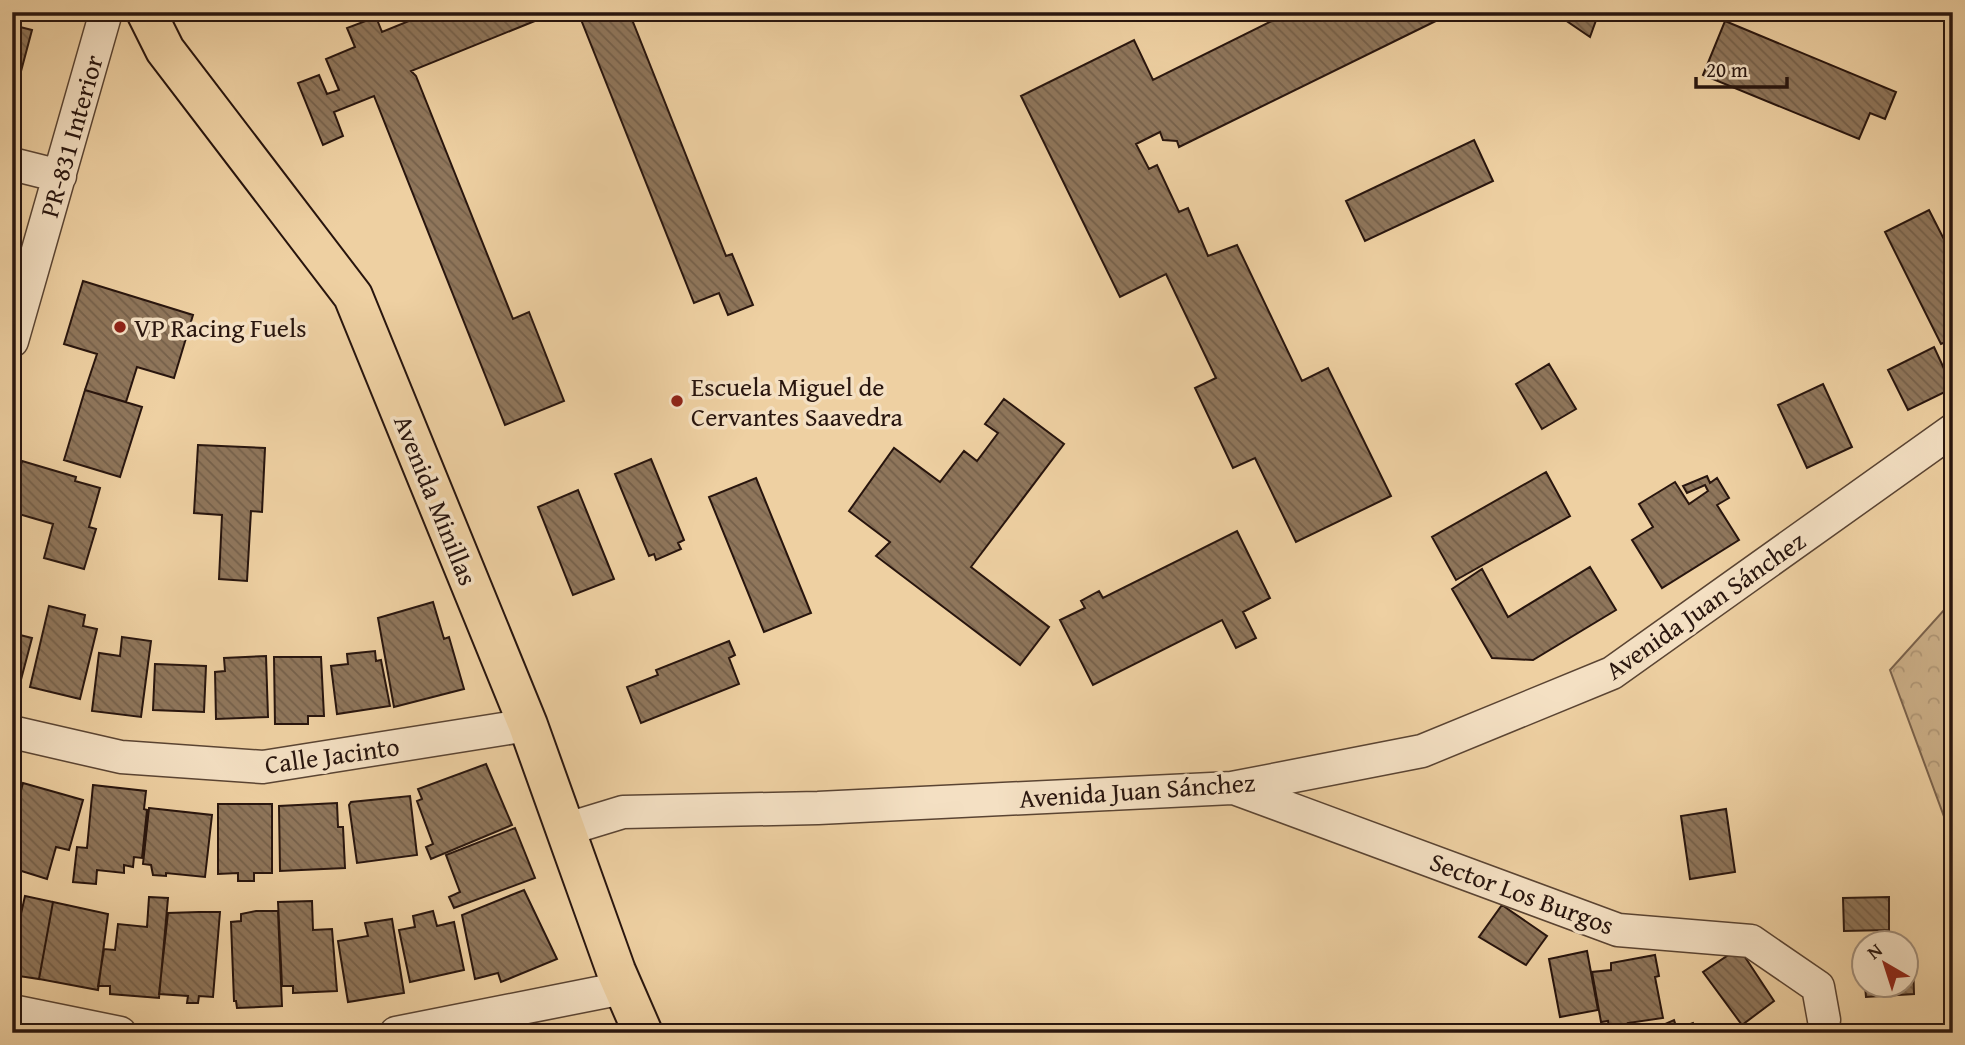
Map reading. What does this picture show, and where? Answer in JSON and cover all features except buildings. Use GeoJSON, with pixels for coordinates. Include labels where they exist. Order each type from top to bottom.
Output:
{"type":"FeatureCollection","features":[{"type":"Feature","properties":{"kind":"main road","name":"Avenida Minillas"},"geometry":{"type":"LineString","coordinates":[[146,12],[165,50],[353,296],[528,725],[564,830],[623,988],[643,1033]]}},
{"type":"Feature","properties":{"kind":"street","name":"PR-831 Interior"},"geometry":{"type":"LineString","coordinates":[[12,341],[106,12]]}},
{"type":"Feature","properties":{"kind":"street"},"geometry":{"type":"LineString","coordinates":[[12,164],[60,176]]}},
{"type":"Feature","properties":{"kind":"street","name":"Avenida Juan Sánchez"},"geometry":{"type":"LineString","coordinates":[[564,830],[623,812],[818,808],[1232,788],[1422,751],[1612,673],[1953,430]]}},
{"type":"Feature","properties":{"kind":"street","name":"Calle Jacinto"},"geometry":{"type":"LineString","coordinates":[[12,732],[121,757],[263,767],[528,725]]}},
{"type":"Feature","properties":{"kind":"street","name":"Sector Los Burgos"},"geometry":{"type":"LineString","coordinates":[[1232,788],[1618,930],[1751,941],[1818,987],[1824,1020]]}},
{"type":"Feature","properties":{"kind":"street"},"geometry":{"type":"LineString","coordinates":[[396,1033],[623,988]]}},
{"type":"Feature","properties":{"kind":"street"},"geometry":{"type":"LineString","coordinates":[[12,1011],[120,1033]]}},
{"type":"Feature","properties":{"kind":"green space"},"geometry":{"type":"Polygon","coordinates":[[[1953,600],[1953,841],[1890,670],[1953,600]]]}},
{"type":"Feature","properties":{"kind":"place","name":"VP Racing Fuels"},"geometry":{"type":"Point","coordinates":[120,327]}},
{"type":"Feature","properties":{"kind":"place","name":"Escuela Miguel de Cervantes Saavedra"},"geometry":{"type":"Point","coordinates":[677,401]}}]}
